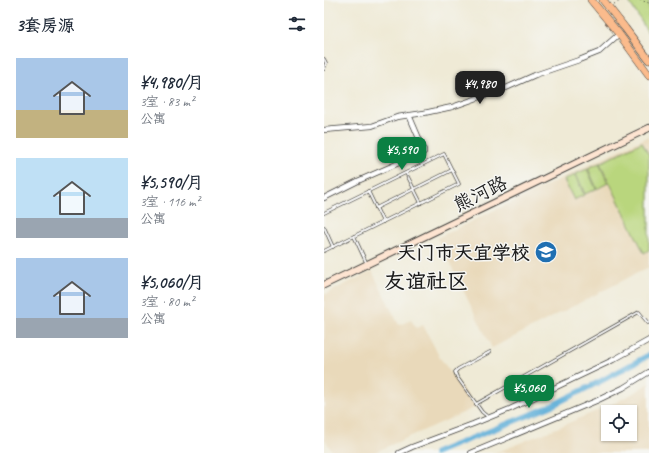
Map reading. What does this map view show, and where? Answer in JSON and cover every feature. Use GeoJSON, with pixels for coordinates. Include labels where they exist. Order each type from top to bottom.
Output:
{"type":"FeatureCollection","features":[{"type":"Feature","properties":{"kind":"main road"},"geometry":{"type":"LineString","coordinates":[[591,0],[619,34],[649,75]]}},
{"type":"Feature","properties":{"kind":"main road"},"geometry":{"type":"LineString","coordinates":[[603,0],[649,60]]}},
{"type":"Feature","properties":{"kind":"street"},"geometry":{"type":"LineString","coordinates":[[324,130],[372,126],[397,116],[424,113],[452,107],[599,52],[619,34]]}},
{"type":"Feature","properties":{"kind":"street"},"geometry":{"type":"LineString","coordinates":[[324,198],[360,180],[424,152],[409,115]]}},
{"type":"Feature","properties":{"kind":"street","name":"熊河路"},"geometry":{"type":"LineString","coordinates":[[324,285],[649,128]]}},
{"type":"Feature","properties":{"kind":"street"},"geometry":{"type":"LineString","coordinates":[[399,453],[510,409],[613,360],[649,340]]}},
{"type":"Feature","properties":{"kind":"street"},"geometry":{"type":"LineString","coordinates":[[471,453],[596,401],[623,388],[649,372]]}},
{"type":"Feature","properties":{"kind":"lane"},"geometry":{"type":"LineString","coordinates":[[324,59],[326,63],[324,69]]}},
{"type":"Feature","properties":{"kind":"lane"},"geometry":{"type":"LineString","coordinates":[[324,213],[444,154],[459,184],[324,251]]}},
{"type":"Feature","properties":{"kind":"lane"},"geometry":{"type":"LineString","coordinates":[[376,208],[452,170]]}},
{"type":"Feature","properties":{"kind":"lane"},"geometry":{"type":"LineString","coordinates":[[406,173],[421,203]]}},
{"type":"Feature","properties":{"kind":"lane"},"geometry":{"type":"LineString","coordinates":[[368,191],[383,222]]}},
{"type":"Feature","properties":{"kind":"lane"},"geometry":{"type":"LineString","coordinates":[[324,227],[325,233],[334,246]]}},
{"type":"Feature","properties":{"kind":"lane"},"geometry":{"type":"LineString","coordinates":[[354,236],[367,264]]}},
{"type":"Feature","properties":{"kind":"lane"},"geometry":{"type":"LineString","coordinates":[[476,404],[639,312],[648,323],[649,322]]}},
{"type":"Feature","properties":{"kind":"lane"},"geometry":{"type":"LineString","coordinates":[[489,418],[476,404],[455,372],[490,352]]}},
{"type":"Feature","properties":{"kind":"path"},"geometry":{"type":"LineString","coordinates":[[608,7],[622,0]]}},
{"type":"Feature","properties":{"kind":"path"},"geometry":{"type":"LineString","coordinates":[[640,0],[649,3]]}},
{"type":"Feature","properties":{"kind":"shaded area","name":"天门市天宜学校"},"geometry":{"type":"Polygon","coordinates":[[[649,136],[649,267],[492,348],[437,238],[649,136]]]}},
{"type":"Feature","properties":{"kind":"shaded area"},"geometry":{"type":"Polygon","coordinates":[[[372,271],[399,325],[411,320],[416,328],[423,325],[440,358],[476,407],[373,453],[333,453],[324,438],[324,295],[372,271]]]}},
{"type":"Feature","properties":{"kind":"shaded area"},"geometry":{"type":"Polygon","coordinates":[[[649,383],[649,453],[495,453],[601,409],[601,441],[637,441],[637,405],[610,405],[632,394],[649,383]]]}},
{"type":"Feature","properties":{"kind":"green space"},"geometry":{"type":"Polygon","coordinates":[[[628,0],[649,0],[649,34],[628,0]]]}},
{"type":"Feature","properties":{"kind":"green space"},"geometry":{"type":"Polygon","coordinates":[[[642,142],[649,155],[649,250],[644,253],[600,163],[642,142]]]}},
{"type":"Feature","properties":{"kind":"green space"},"geometry":{"type":"Polygon","coordinates":[[[599,163],[608,183],[597,189],[588,168],[599,163]]]}},
{"type":"Feature","properties":{"kind":"green space"},"geometry":{"type":"Polygon","coordinates":[[[587,169],[596,189],[585,194],[576,174],[587,169]]]}},
{"type":"Feature","properties":{"kind":"green space"},"geometry":{"type":"Polygon","coordinates":[[[575,175],[584,195],[574,200],[564,180],[575,175]]]}},
{"type":"Feature","properties":{"kind":"waterway"},"geometry":{"type":"LineString","coordinates":[[435,453],[549,407],[649,355]]}},
{"type":"Feature","properties":{"kind":"place","name":"天门市天宜学校"},"geometry":{"type":"Point","coordinates":[546,252]}},
{"type":"Feature","properties":{"kind":"district","name":"友谊社区"},"geometry":{"type":"Point","coordinates":[426,281]}}]}
